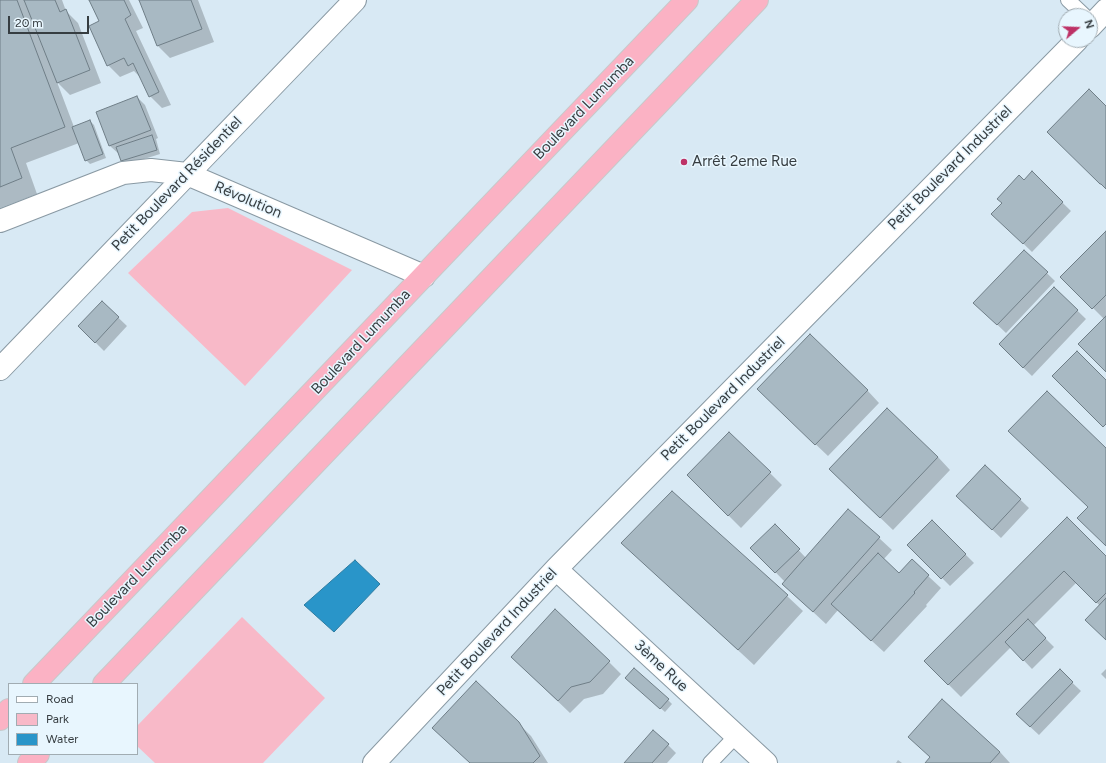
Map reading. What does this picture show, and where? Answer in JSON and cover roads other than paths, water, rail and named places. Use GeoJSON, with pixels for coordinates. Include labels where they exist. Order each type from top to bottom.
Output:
{"type":"FeatureCollection","features":[{"type":"Feature","properties":{"kind":"highway","name":"Boulevard Lumumba"},"geometry":{"type":"LineString","coordinates":[[35,683],[687,0]]}},
{"type":"Feature","properties":{"kind":"highway"},"geometry":{"type":"LineString","coordinates":[[105,683],[757,0]]}},
{"type":"Feature","properties":{"kind":"highway"},"geometry":{"type":"LineString","coordinates":[[0,719],[8,711]]}},
{"type":"Feature","properties":{"kind":"highway"},"geometry":{"type":"LineString","coordinates":[[29,763],[37,755]]}},
{"type":"Feature","properties":{"kind":"street","name":"Petit Boulevard Résidentiel"},"geometry":{"type":"LineString","coordinates":[[0,369],[355,0]]}},
{"type":"Feature","properties":{"kind":"street","name":"Petit Boulevard Industriel"},"geometry":{"type":"LineString","coordinates":[[374,763],[556,568],[1069,48]]}},
{"type":"Feature","properties":{"kind":"street","name":"Révolution"},"geometry":{"type":"LineString","coordinates":[[0,221],[123,173],[151,170],[187,174],[424,276]]}},
{"type":"Feature","properties":{"kind":"street","name":"3ème Rue"},"geometry":{"type":"LineString","coordinates":[[556,568],[766,763]]}},
{"type":"Feature","properties":{"kind":"lane"},"geometry":{"type":"LineString","coordinates":[[1068,0],[1078,8]]}},
{"type":"Feature","properties":{"kind":"lane"},"geometry":{"type":"LineString","coordinates":[[710,763],[736,736]]}},
{"type":"Feature","properties":{"kind":"water"},"geometry":{"type":"Polygon","coordinates":[[[355,560],[380,584],[334,632],[304,605],[355,560]]]}},
{"type":"Feature","properties":{"kind":"place","name":"Arrêt 2eme Rue"},"geometry":{"type":"Point","coordinates":[684,162]}}]}
